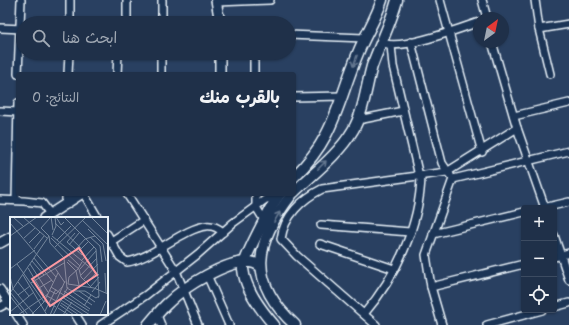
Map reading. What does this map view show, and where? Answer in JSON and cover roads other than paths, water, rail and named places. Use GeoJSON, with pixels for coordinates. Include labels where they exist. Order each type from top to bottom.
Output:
{"type":"FeatureCollection","features":[{"type":"Feature","properties":{"kind":"main road"},"geometry":{"type":"LineString","coordinates":[[296,175],[306,166],[323,143],[333,123],[365,36],[382,0]]}},
{"type":"Feature","properties":{"kind":"main road"},"geometry":{"type":"LineString","coordinates":[[296,190],[340,147],[353,130],[358,120],[368,81],[384,43],[397,0]]}},
{"type":"Feature","properties":{"kind":"main road"},"geometry":{"type":"LineString","coordinates":[[365,36],[378,30],[384,43]]}},
{"type":"Feature","properties":{"kind":"main road"},"geometry":{"type":"LineString","coordinates":[[365,36],[370,49],[384,43]]}},
{"type":"Feature","properties":{"kind":"main road"},"geometry":{"type":"LineString","coordinates":[[274,325],[262,311],[244,277],[243,262],[278,196]]}},
{"type":"Feature","properties":{"kind":"main road"},"geometry":{"type":"LineString","coordinates":[[291,196],[269,231],[262,249],[260,266],[276,305],[295,325]]}},
{"type":"Feature","properties":{"kind":"main road"},"geometry":{"type":"LineString","coordinates":[[148,325],[169,302],[184,290],[208,275],[229,265],[243,262],[250,262],[260,266]]}},
{"type":"Feature","properties":{"kind":"main road"},"geometry":{"type":"LineString","coordinates":[[254,296],[268,288]]}},
{"type":"Feature","properties":{"kind":"street"},"geometry":{"type":"LineString","coordinates":[[21,0],[22,16]]}},
{"type":"Feature","properties":{"kind":"street"},"geometry":{"type":"LineString","coordinates":[[70,0],[70,16]]}},
{"type":"Feature","properties":{"kind":"street"},"geometry":{"type":"LineString","coordinates":[[127,16],[128,0]]}},
{"type":"Feature","properties":{"kind":"street"},"geometry":{"type":"LineString","coordinates":[[162,0],[162,16]]}},
{"type":"Feature","properties":{"kind":"street"},"geometry":{"type":"LineString","coordinates":[[219,16],[217,1],[270,0]]}},
{"type":"Feature","properties":{"kind":"street"},"geometry":{"type":"LineString","coordinates":[[440,0],[482,152]]}},
{"type":"Feature","properties":{"kind":"street"},"geometry":{"type":"LineString","coordinates":[[482,0],[485,12]]}},
{"type":"Feature","properties":{"kind":"street"},"geometry":{"type":"LineString","coordinates":[[535,0],[539,29],[550,74]]}},
{"type":"Feature","properties":{"kind":"street"},"geometry":{"type":"LineString","coordinates":[[364,314],[380,293],[394,269],[410,232],[419,201],[420,176],[393,66],[384,43],[411,42],[473,24]]}},
{"type":"Feature","properties":{"kind":"street"},"geometry":{"type":"LineString","coordinates":[[539,29],[569,24]]}},
{"type":"Feature","properties":{"kind":"street"},"geometry":{"type":"LineString","coordinates":[[0,28],[16,29]]}},
{"type":"Feature","properties":{"kind":"street"},"geometry":{"type":"LineString","coordinates":[[296,35],[365,36]]}},
{"type":"Feature","properties":{"kind":"street"},"geometry":{"type":"LineString","coordinates":[[411,42],[442,163],[453,179]]}},
{"type":"Feature","properties":{"kind":"street"},"geometry":{"type":"LineString","coordinates":[[494,48],[517,128],[543,205]]}},
{"type":"Feature","properties":{"kind":"street"},"geometry":{"type":"LineString","coordinates":[[18,72],[19,60]]}},
{"type":"Feature","properties":{"kind":"street"},"geometry":{"type":"LineString","coordinates":[[68,72],[69,60]]}},
{"type":"Feature","properties":{"kind":"street"},"geometry":{"type":"LineString","coordinates":[[117,72],[118,60]]}},
{"type":"Feature","properties":{"kind":"street"},"geometry":{"type":"LineString","coordinates":[[161,60],[161,72]]}},
{"type":"Feature","properties":{"kind":"street"},"geometry":{"type":"LineString","coordinates":[[220,60],[220,72]]}},
{"type":"Feature","properties":{"kind":"street"},"geometry":{"type":"LineString","coordinates":[[254,60],[254,72]]}},
{"type":"Feature","properties":{"kind":"street"},"geometry":{"type":"LineString","coordinates":[[296,97],[343,96]]}},
{"type":"Feature","properties":{"kind":"street"},"geometry":{"type":"LineString","coordinates":[[514,116],[569,103]]}},
{"type":"Feature","properties":{"kind":"street"},"geometry":{"type":"LineString","coordinates":[[0,111],[16,112]]}},
{"type":"Feature","properties":{"kind":"street"},"geometry":{"type":"LineString","coordinates":[[358,120],[403,111]]}},
{"type":"Feature","properties":{"kind":"street"},"geometry":{"type":"LineString","coordinates":[[281,239],[286,224],[294,210],[312,194],[322,189],[447,172],[482,152],[517,128]]}},
{"type":"Feature","properties":{"kind":"street"},"geometry":{"type":"LineString","coordinates":[[453,179],[569,151]]}},
{"type":"Feature","properties":{"kind":"street"},"geometry":{"type":"LineString","coordinates":[[442,325],[430,287],[426,255],[453,179]]}},
{"type":"Feature","properties":{"kind":"street"},"geometry":{"type":"LineString","coordinates":[[16,196],[16,200]]}},
{"type":"Feature","properties":{"kind":"street"},"geometry":{"type":"LineString","coordinates":[[66,196],[66,205]]}},
{"type":"Feature","properties":{"kind":"street"},"geometry":{"type":"LineString","coordinates":[[0,200],[42,203],[47,216],[78,196]]}},
{"type":"Feature","properties":{"kind":"street"},"geometry":{"type":"LineString","coordinates":[[85,196],[97,217]]}},
{"type":"Feature","properties":{"kind":"street"},"geometry":{"type":"LineString","coordinates":[[129,196],[176,270],[198,325]]}},
{"type":"Feature","properties":{"kind":"street"},"geometry":{"type":"LineString","coordinates":[[256,196],[256,207],[264,220]]}},
{"type":"Feature","properties":{"kind":"street"},"geometry":{"type":"LineString","coordinates":[[101,325],[146,295],[266,199],[278,196]]}},
{"type":"Feature","properties":{"kind":"street"},"geometry":{"type":"LineString","coordinates":[[556,205],[569,202]]}},
{"type":"Feature","properties":{"kind":"street"},"geometry":{"type":"LineString","coordinates":[[433,234],[521,213]]}},
{"type":"Feature","properties":{"kind":"street"},"geometry":{"type":"LineString","coordinates":[[144,220],[109,243],[123,261],[127,262],[162,247],[199,227],[215,227],[223,232]]}},
{"type":"Feature","properties":{"kind":"street"},"geometry":{"type":"LineString","coordinates":[[321,225],[410,232]]}},
{"type":"Feature","properties":{"kind":"street"},"geometry":{"type":"LineString","coordinates":[[269,231],[281,239],[316,273],[376,325]]}},
{"type":"Feature","properties":{"kind":"street"},"geometry":{"type":"LineString","coordinates":[[0,243],[10,238]]}},
{"type":"Feature","properties":{"kind":"street"},"geometry":{"type":"LineString","coordinates":[[320,244],[394,269]]}},
{"type":"Feature","properties":{"kind":"street"},"geometry":{"type":"LineString","coordinates":[[569,253],[557,256],[569,280]]}},
{"type":"Feature","properties":{"kind":"street"},"geometry":{"type":"LineString","coordinates":[[430,287],[521,265]]}},
{"type":"Feature","properties":{"kind":"street"},"geometry":{"type":"LineString","coordinates":[[208,275],[229,325]]}},
{"type":"Feature","properties":{"kind":"street"},"geometry":{"type":"LineString","coordinates":[[0,290],[10,303],[0,307]]}},
{"type":"Feature","properties":{"kind":"street"},"geometry":{"type":"LineString","coordinates":[[557,306],[569,302]]}},
{"type":"Feature","properties":{"kind":"street"},"geometry":{"type":"LineString","coordinates":[[487,325],[531,313]]}},
{"type":"Feature","properties":{"kind":"street"},"geometry":{"type":"LineString","coordinates":[[17,315],[23,325]]}},
{"type":"Feature","properties":{"kind":"street"},"geometry":{"type":"LineString","coordinates":[[76,315],[82,325]]}},
{"type":"Feature","properties":{"kind":"street"},"geometry":{"type":"LineString","coordinates":[[157,315],[162,325]]}}]}
